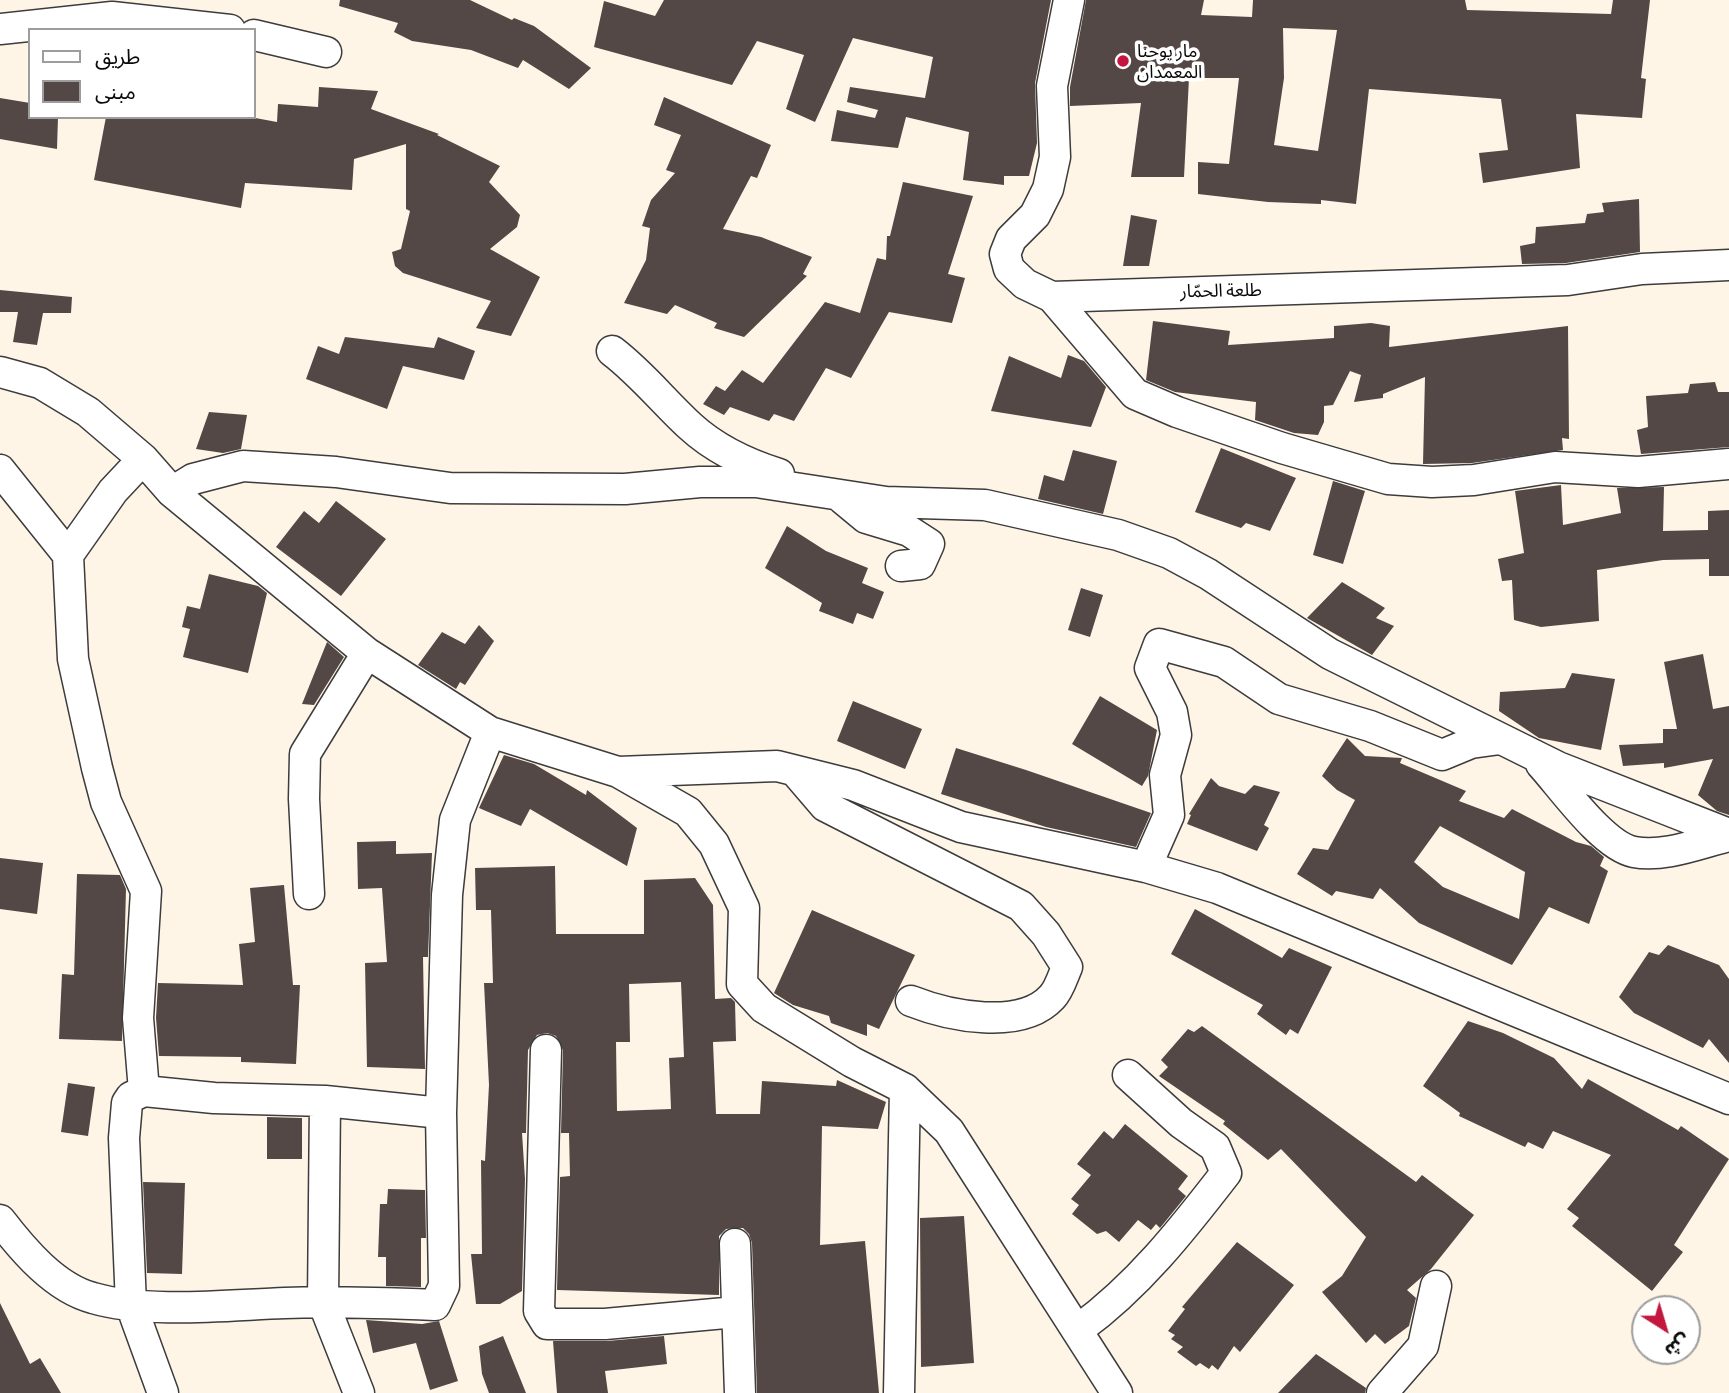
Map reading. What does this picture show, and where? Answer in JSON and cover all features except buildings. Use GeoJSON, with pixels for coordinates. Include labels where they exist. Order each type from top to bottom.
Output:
{"type":"FeatureCollection","features":[{"type":"Feature","properties":{"kind":"street"},"geometry":{"type":"LineString","coordinates":[[1069,0],[1052,86],[1055,157],[1048,188],[1035,215],[1011,239],[1004,254],[1009,270],[1025,284],[1052,298],[1135,394],[1269,443],[1388,479],[1432,482],[1474,480],[1555,467],[1639,472],[1729,464]]}},
{"type":"Feature","properties":{"kind":"street"},"geometry":{"type":"LineString","coordinates":[[0,29],[112,17],[212,28]]}},
{"type":"Feature","properties":{"kind":"street"},"geometry":{"type":"LineString","coordinates":[[256,35],[326,52]]}},
{"type":"Feature","properties":{"kind":"street","name":"طلعة الحمّار"},"geometry":{"type":"LineString","coordinates":[[1052,298],[1568,280],[1642,269],[1729,265]]}},
{"type":"Feature","properties":{"kind":"street"},"geometry":{"type":"LineString","coordinates":[[612,351],[637,370],[690,426],[710,441],[749,465],[786,476],[795,488]]}},
{"type":"Feature","properties":{"kind":"street"},"geometry":{"type":"LineString","coordinates":[[0,372],[40,383],[88,412],[143,459],[172,492],[367,653],[489,732],[618,772],[688,812],[714,844],[744,908],[742,984],[764,1008],[852,1062],[905,1089],[948,1131],[1079,1329],[1117,1393]]}},
{"type":"Feature","properties":{"kind":"street"},"geometry":{"type":"LineString","coordinates":[[68,555],[113,491],[143,459]]}},
{"type":"Feature","properties":{"kind":"street"},"geometry":{"type":"LineString","coordinates":[[172,492],[193,479],[243,466],[336,472],[450,488],[625,489],[745,482],[886,502],[985,505],[1118,536],[1169,554],[1208,574],[1330,654],[1534,756],[1729,835]]}},
{"type":"Feature","properties":{"kind":"street"},"geometry":{"type":"LineString","coordinates":[[0,470],[68,555],[73,659],[100,779],[106,802],[146,891],[138,1018],[144,1091]]}},
{"type":"Feature","properties":{"kind":"street"},"geometry":{"type":"LineString","coordinates":[[837,494],[866,518],[909,531],[929,544],[920,564],[901,566]]}},
{"type":"Feature","properties":{"kind":"street"},"geometry":{"type":"LineString","coordinates":[[1146,867],[1169,815],[1165,775],[1176,735],[1172,712],[1150,668],[1159,645],[1224,662],[1279,699],[1370,726],[1442,755],[1471,743],[1500,739]]}},
{"type":"Feature","properties":{"kind":"street"},"geometry":{"type":"LineString","coordinates":[[309,894],[304,799],[305,754],[367,653]]}},
{"type":"Feature","properties":{"kind":"street"},"geometry":{"type":"LineString","coordinates":[[0,1220],[19,1245],[60,1282],[91,1298],[131,1305],[323,1302],[435,1305],[444,1286],[441,1112],[447,895],[455,820],[489,732]]}},
{"type":"Feature","properties":{"kind":"street"},"geometry":{"type":"LineString","coordinates":[[1534,756],[1605,836],[1632,852],[1664,852],[1729,835]]}},
{"type":"Feature","properties":{"kind":"street"},"geometry":{"type":"LineString","coordinates":[[618,772],[777,766],[853,785],[961,827],[1146,867],[1217,888],[1729,1099]]}},
{"type":"Feature","properties":{"kind":"street"},"geometry":{"type":"LineString","coordinates":[[795,771],[825,806],[1021,906],[1046,934],[1067,967],[1052,997],[1018,1017],[981,1018],[930,1008],[911,1001]]}},
{"type":"Feature","properties":{"kind":"street"},"geometry":{"type":"LineString","coordinates":[[546,1050],[539,1311],[547,1324],[605,1324],[736,1311]]}},
{"type":"Feature","properties":{"kind":"street"},"geometry":{"type":"LineString","coordinates":[[1079,1329],[1111,1306],[1147,1269],[1226,1173],[1215,1147],[1181,1123],[1128,1075]]}},
{"type":"Feature","properties":{"kind":"street"},"geometry":{"type":"LineString","coordinates":[[899,1393],[905,1089]]}},
{"type":"Feature","properties":{"kind":"street"},"geometry":{"type":"LineString","coordinates":[[163,1393],[131,1305],[124,1138],[127,1103],[137,1092],[214,1098],[325,1101],[441,1112]]}},
{"type":"Feature","properties":{"kind":"street"},"geometry":{"type":"LineString","coordinates":[[325,1101],[323,1302],[359,1393]]}},
{"type":"Feature","properties":{"kind":"street"},"geometry":{"type":"LineString","coordinates":[[735,1244],[740,1393]]}},
{"type":"Feature","properties":{"kind":"street"},"geometry":{"type":"LineString","coordinates":[[1382,1393],[1423,1346],[1436,1286]]}},
{"type":"Feature","properties":{"kind":"place","name":"مار يوحنا المعمدان"},"geometry":{"type":"Point","coordinates":[1123,61]}}]}
